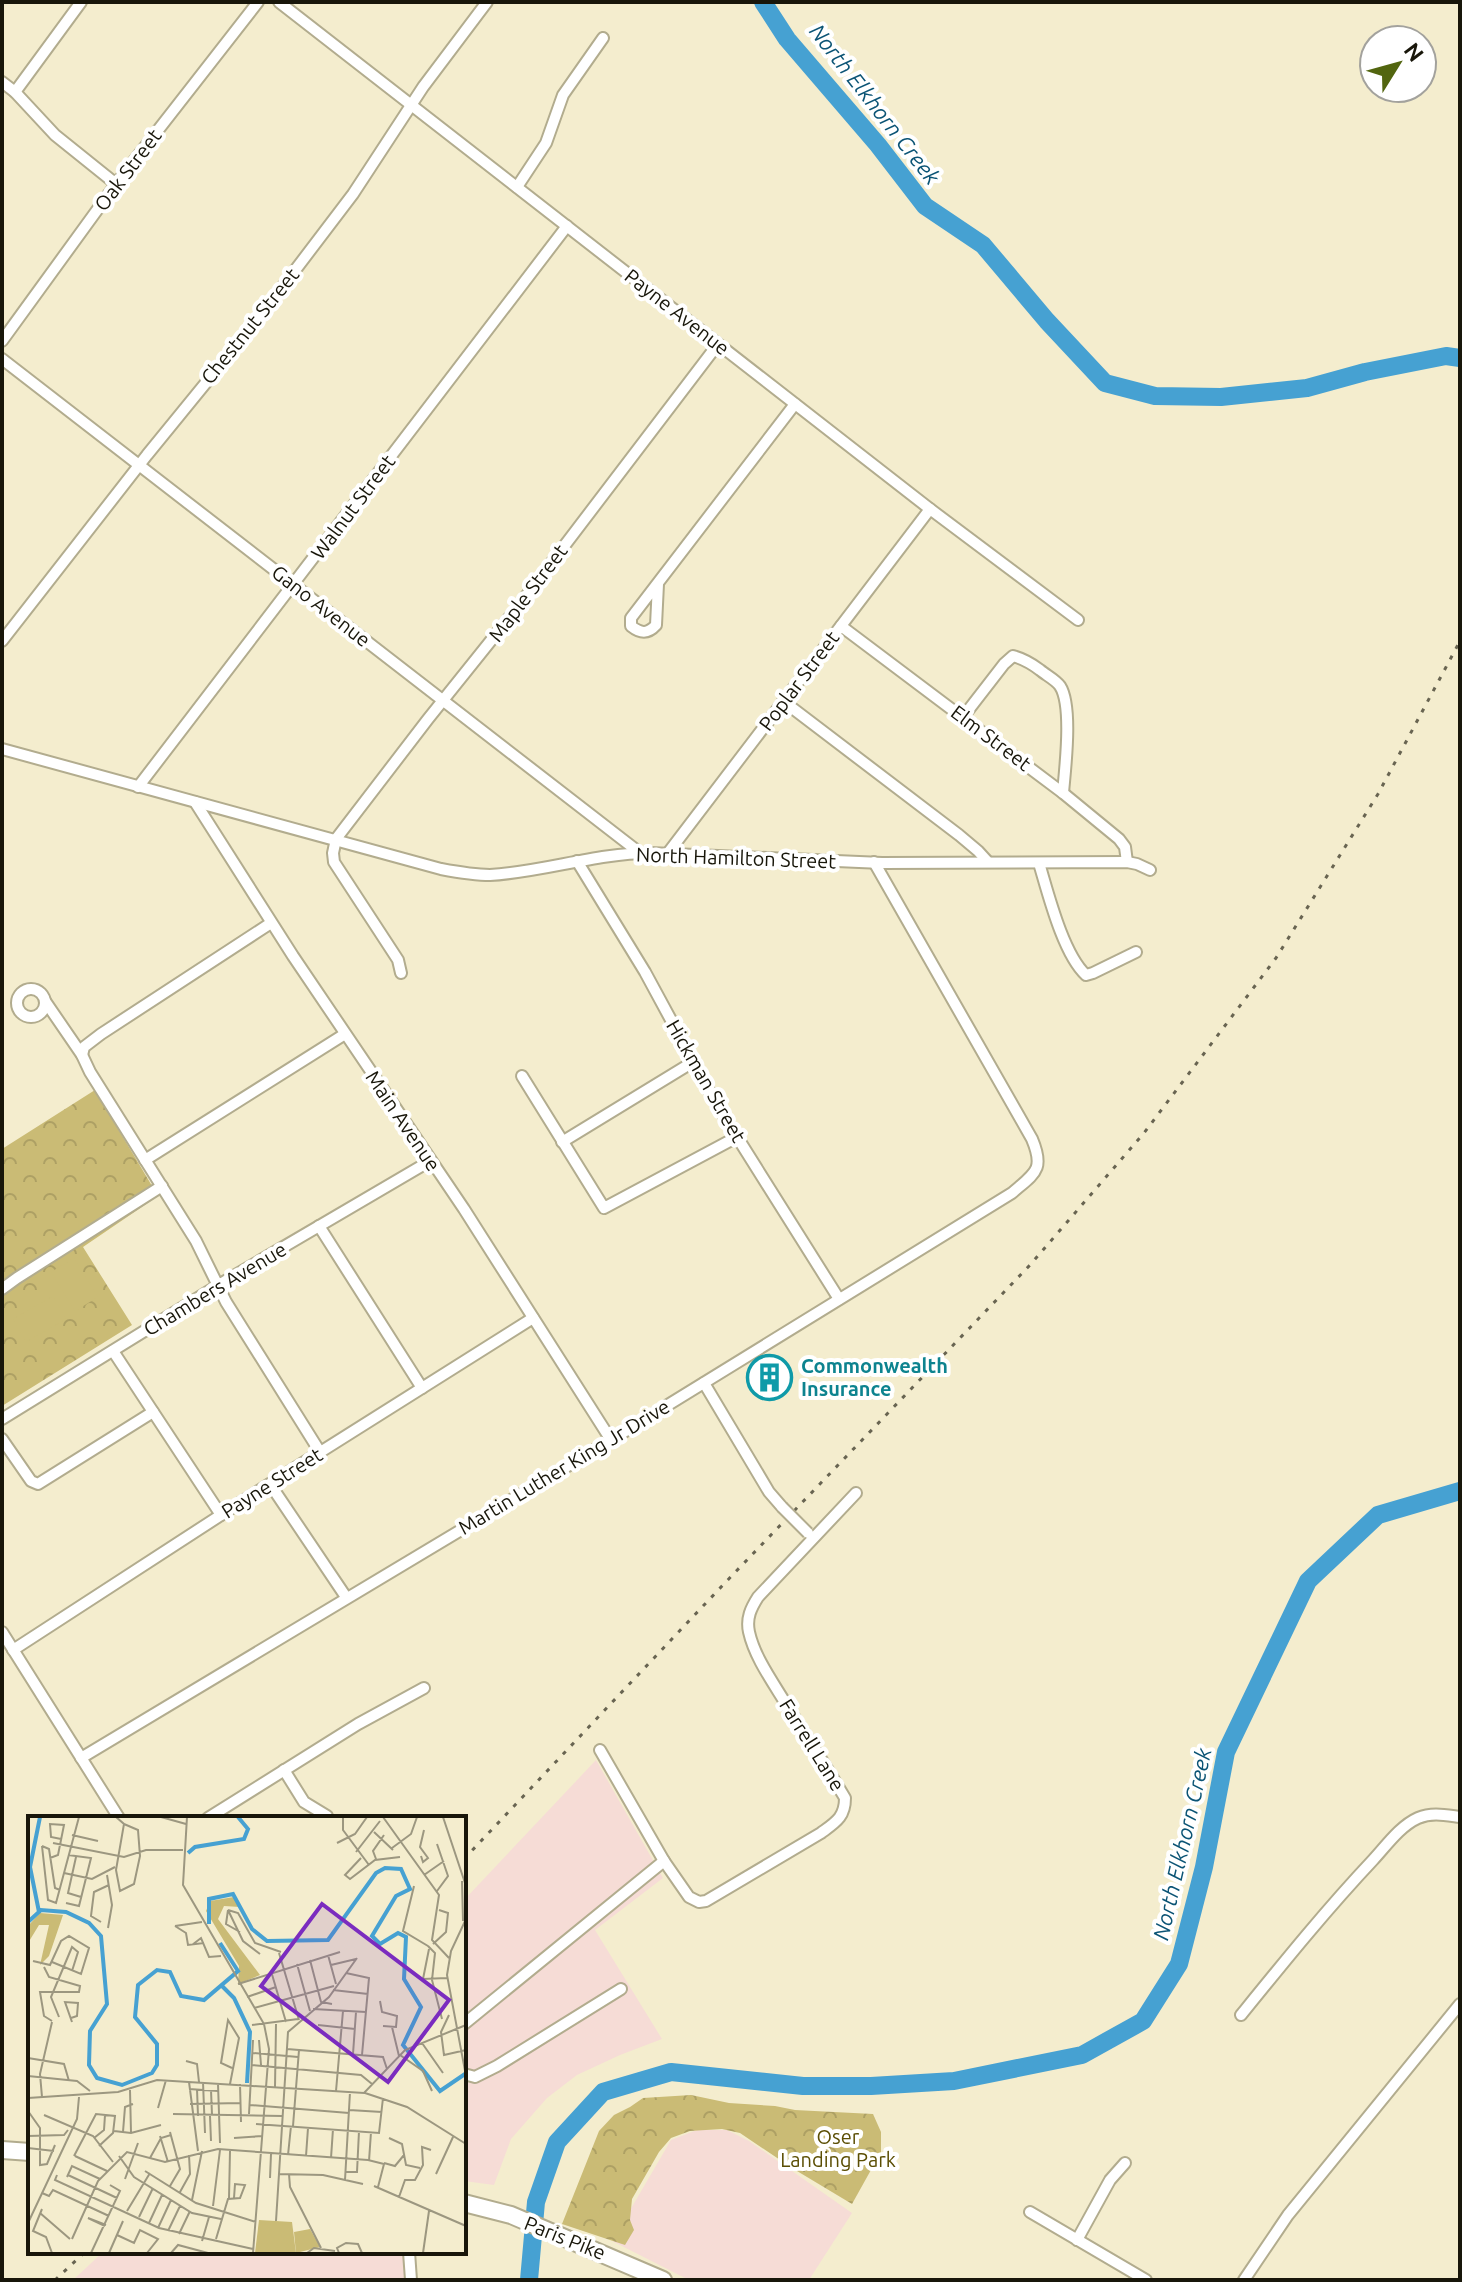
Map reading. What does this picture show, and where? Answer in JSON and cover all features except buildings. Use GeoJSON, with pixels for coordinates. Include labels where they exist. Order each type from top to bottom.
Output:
{"type":"FeatureCollection","features":[{"type":"Feature","properties":{"kind":"main road"},"geometry":{"type":"LineString","coordinates":[[2,2150],[28,2152]]}},
{"type":"Feature","properties":{"kind":"main road","name":"Paris Pike"},"geometry":{"type":"LineString","coordinates":[[466,2204],[511,2215],[663,2280]]}},
{"type":"Feature","properties":{"kind":"street"},"geometry":{"type":"LineString","coordinates":[[15,92],[81,2]]}},
{"type":"Feature","properties":{"kind":"street","name":"Oak Street"},"geometry":{"type":"LineString","coordinates":[[2,341],[116,184],[258,2]]}},
{"type":"Feature","properties":{"kind":"street","name":"Payne Avenue"},"geometry":{"type":"LineString","coordinates":[[279,2],[930,509],[1078,620]]}},
{"type":"Feature","properties":{"kind":"street","name":"Chestnut Street"},"geometry":{"type":"LineString","coordinates":[[2,641],[258,319],[353,194],[423,87],[487,2]]}},
{"type":"Feature","properties":{"kind":"street"},"geometry":{"type":"LineString","coordinates":[[517,187],[546,143],[563,95],[603,38]]}},
{"type":"Feature","properties":{"kind":"street"},"geometry":{"type":"LineString","coordinates":[[2,82],[55,135],[116,184]]}},
{"type":"Feature","properties":{"kind":"street","name":"Walnut Street"},"geometry":{"type":"LineString","coordinates":[[138,787],[567,226]]}},
{"type":"Feature","properties":{"kind":"street","name":"Maple Street"},"geometry":{"type":"LineString","coordinates":[[336,839],[718,344]]}},
{"type":"Feature","properties":{"kind":"street","name":"Gano Avenue"},"geometry":{"type":"LineString","coordinates":[[2,359],[640,853]]}},
{"type":"Feature","properties":{"kind":"street"},"geometry":{"type":"LineString","coordinates":[[658,584],[795,404]]}},
{"type":"Feature","properties":{"kind":"street","name":"Poplar Street"},"geometry":{"type":"LineString","coordinates":[[668,853],[930,509]]}},
{"type":"Feature","properties":{"kind":"street","name":"Elm Street"},"geometry":{"type":"LineString","coordinates":[[841,626],[1063,793],[1119,839],[1125,847],[1127,862]]}},
{"type":"Feature","properties":{"kind":"street"},"geometry":{"type":"LineString","coordinates":[[963,717],[1013,656],[1035,666],[1060,686],[1066,703],[1063,793]]}},
{"type":"Feature","properties":{"kind":"street"},"geometry":{"type":"LineString","coordinates":[[783,701],[959,835],[988,862]]}},
{"type":"Feature","properties":{"kind":"street","name":"North Hamilton Street"},"geometry":{"type":"LineString","coordinates":[[2,749],[441,869],[478,874],[640,853],[874,862],[1127,862],[1150,870]]}},
{"type":"Feature","properties":{"kind":"street","name":"Main Avenue"},"geometry":{"type":"LineString","coordinates":[[195,802],[271,923],[464,1209],[611,1440]]}},
{"type":"Feature","properties":{"kind":"street"},"geometry":{"type":"LineString","coordinates":[[336,839],[334,862],[398,960],[401,973]]}},
{"type":"Feature","properties":{"kind":"street","name":"Hickman Street"},"geometry":{"type":"LineString","coordinates":[[577,861],[645,972],[737,1137],[839,1299]]}},
{"type":"Feature","properties":{"kind":"street","name":"Martin Luther King Jr Drive"},"geometry":{"type":"LineString","coordinates":[[81,1758],[611,1440],[1012,1193],[1033,1175],[1039,1156],[1032,1139],[874,862]]}},
{"type":"Feature","properties":{"kind":"street"},"geometry":{"type":"LineString","coordinates":[[1039,863],[1067,945],[1086,975],[1136,952]]}},
{"type":"Feature","properties":{"kind":"street"},"geometry":{"type":"LineString","coordinates":[[82,1055],[84,1047],[101,1034],[271,923]]}},
{"type":"Feature","properties":{"kind":"street"},"geometry":{"type":"LineString","coordinates":[[45,1001],[82,1055],[196,1241],[226,1302],[320,1452]]}},
{"type":"Feature","properties":{"kind":"street"},"geometry":{"type":"LineString","coordinates":[[145,1160],[345,1034]]}},
{"type":"Feature","properties":{"kind":"street"},"geometry":{"type":"LineString","coordinates":[[562,1142],[693,1062]]}},
{"type":"Feature","properties":{"kind":"street"},"geometry":{"type":"LineString","coordinates":[[522,1076],[604,1208],[737,1137]]}},
{"type":"Feature","properties":{"kind":"street","name":"Chambers Avenue"},"geometry":{"type":"LineString","coordinates":[[2,1419],[219,1285],[430,1161]]}},
{"type":"Feature","properties":{"kind":"street"},"geometry":{"type":"LineString","coordinates":[[2,1289],[162,1186]]}},
{"type":"Feature","properties":{"kind":"street"},"geometry":{"type":"LineString","coordinates":[[319,1226],[422,1388]]}},
{"type":"Feature","properties":{"kind":"street","name":"Payne Street"},"geometry":{"type":"LineString","coordinates":[[13,1650],[533,1318]]}},
{"type":"Feature","properties":{"kind":"street"},"geometry":{"type":"LineString","coordinates":[[113,1351],[221,1515]]}},
{"type":"Feature","properties":{"kind":"street"},"geometry":{"type":"LineString","coordinates":[[704,1383],[769,1492],[811,1535],[856,1493]]}},
{"type":"Feature","properties":{"kind":"street"},"geometry":{"type":"LineString","coordinates":[[2,1439],[31,1481],[38,1484],[153,1412]]}},
{"type":"Feature","properties":{"kind":"street"},"geometry":{"type":"LineString","coordinates":[[270,1484],[346,1597]]}},
{"type":"Feature","properties":{"kind":"street","name":"Farrell Lane"},"geometry":{"type":"LineString","coordinates":[[664,1861],[689,1897],[699,1902],[706,1901],[821,1833],[845,1810],[845,1798],[774,1684],[755,1649],[749,1630],[751,1610],[758,1597],[811,1535]]}},
{"type":"Feature","properties":{"kind":"street"},"geometry":{"type":"LineString","coordinates":[[2,1632],[118,1816]]}},
{"type":"Feature","properties":{"kind":"street"},"geometry":{"type":"LineString","coordinates":[[211,1816],[358,1724],[424,1688]]}},
{"type":"Feature","properties":{"kind":"street"},"geometry":{"type":"LineString","coordinates":[[466,2022],[664,1861],[600,1750]]}},
{"type":"Feature","properties":{"kind":"street"},"geometry":{"type":"LineString","coordinates":[[284,1770],[304,1802],[327,1816]]}},
{"type":"Feature","properties":{"kind":"street"},"geometry":{"type":"LineString","coordinates":[[1241,2015],[1330,1905],[1401,1830],[1426,1816],[1460,1817]]}},
{"type":"Feature","properties":{"kind":"street"},"geometry":{"type":"LineString","coordinates":[[466,2075],[475,2077],[497,2066],[621,1989]]}},
{"type":"Feature","properties":{"kind":"street"},"geometry":{"type":"LineString","coordinates":[[1244,2280],[1288,2215],[1460,2004]]}},
{"type":"Feature","properties":{"kind":"street"},"geometry":{"type":"LineString","coordinates":[[1077,2240],[1110,2180],[1125,2163]]}},
{"type":"Feature","properties":{"kind":"street"},"geometry":{"type":"LineString","coordinates":[[1030,2212],[1146,2280]]}},
{"type":"Feature","properties":{"kind":"street"},"geometry":{"type":"LineString","coordinates":[[409,2254],[411,2280]]}},
{"type":"Feature","properties":{"kind":"shaded area"},"geometry":{"type":"Polygon","coordinates":[[[596,1760],[663,1878],[595,1930],[662,2039],[577,2075],[547,2098],[511,2139],[494,2185],[466,2181],[466,1898],[596,1760]]]}},
{"type":"Feature","properties":{"kind":"shaded area"},"geometry":{"type":"Polygon","coordinates":[[[697,2130],[727,2130],[749,2141],[852,2213],[809,2280],[689,2280],[612,2241],[671,2140],[697,2130]]]}},
{"type":"Feature","properties":{"kind":"shaded area"},"geometry":{"type":"Polygon","coordinates":[[[101,2254],[404,2254],[405,2280],[73,2280],[101,2254]]]}},
{"type":"Feature","properties":{"kind":"green space"},"geometry":{"type":"Polygon","coordinates":[[[95,1090],[158,1196],[83,1247],[132,1325],[2,1406],[2,1149],[95,1090]]]}},
{"type":"Feature","properties":{"kind":"green space"},"geometry":{"type":"Polygon","coordinates":[[[74,1258],[98,1297],[75,1311],[51,1272],[74,1258]]]}},
{"type":"Feature","properties":{"kind":"green space"},"geometry":{"type":"Polygon","coordinates":[[[53,1296],[66,1319],[26,1342],[13,1319],[53,1296]]]}},
{"type":"Feature","properties":{"kind":"green space","name":"Oser Landing Park"},"geometry":{"type":"Polygon","coordinates":[[[691,2095],[729,2103],[795,2110],[873,2114],[881,2132],[881,2152],[852,2204],[740,2133],[722,2129],[690,2131],[671,2138],[659,2152],[632,2199],[630,2220],[634,2230],[625,2245],[562,2224],[599,2131],[614,2115],[643,2098],[691,2095]]]}},
{"type":"Feature","properties":{"kind":"waterway","name":"North Elkhorn Creek"},"geometry":{"type":"LineString","coordinates":[[763,2],[787,39],[878,145],[925,206],[983,245],[1105,383],[1155,396],[1221,397],[1307,388],[1365,372],[1446,356],[1460,358]]}},
{"type":"Feature","properties":{"kind":"waterway","name":"North Elkhorn Creek"},"geometry":{"type":"LineString","coordinates":[[529,2280],[536,2202],[557,2142],[603,2092],[671,2072],[803,2086],[954,2081],[1082,2055],[1143,2021],[1179,1964],[1204,1867],[1226,1752],[1308,1581],[1378,1515],[1460,1491]]}},
{"type":"Feature","properties":{"kind":"railway"},"geometry":{"type":"LineString","coordinates":[[466,1857],[1030,1265],[1144,1133],[1276,958],[1378,794],[1460,641]]}},
{"type":"Feature","properties":{"kind":"railway"},"geometry":{"type":"LineString","coordinates":[[55,2280],[83,2254]]}},
{"type":"Feature","properties":{"kind":"place","name":"Commonwealth Insurance"},"geometry":{"type":"Point","coordinates":[770,1377]}}]}
